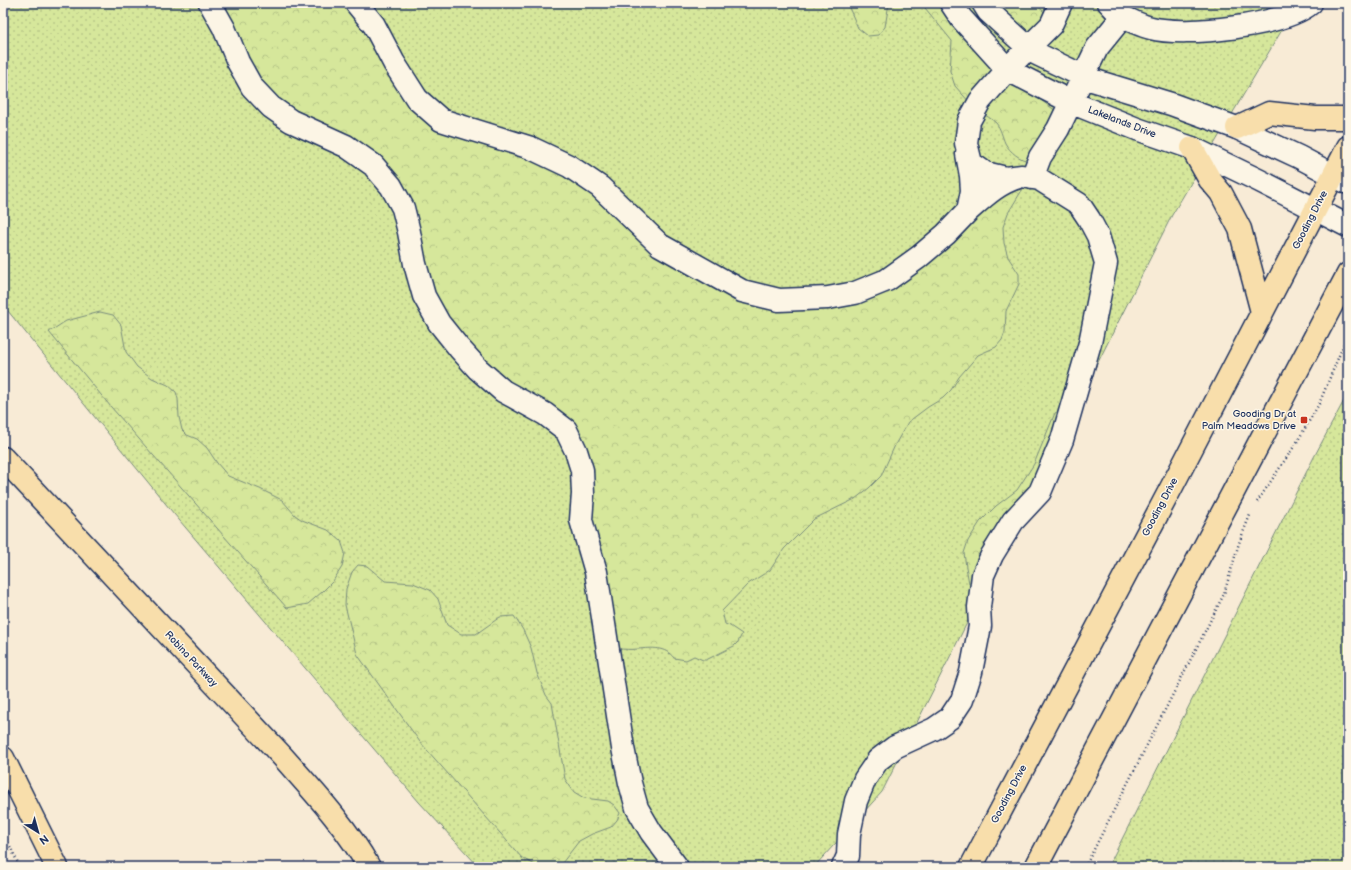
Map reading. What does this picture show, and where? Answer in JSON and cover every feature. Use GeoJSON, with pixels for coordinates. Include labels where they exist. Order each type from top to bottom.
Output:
{"type":"FeatureCollection","features":[{"type":"Feature","properties":{"kind":"main road"},"geometry":{"type":"LineString","coordinates":[[1237,128],[1269,113],[1315,118],[1348,118]]}},
{"type":"Feature","properties":{"kind":"main road","name":"Gooding Drive"},"geometry":{"type":"LineString","coordinates":[[971,867],[1316,209],[1340,179],[1348,147]]}},
{"type":"Feature","properties":{"kind":"main road"},"geometry":{"type":"LineString","coordinates":[[1192,148],[1210,180],[1224,198],[1240,229],[1247,249],[1251,272],[1262,312]]}},
{"type":"Feature","properties":{"kind":"main road"},"geometry":{"type":"LineString","coordinates":[[1036,867],[1345,283]]}},
{"type":"Feature","properties":{"kind":"main road","name":"Robina Parkway"},"geometry":{"type":"LineString","coordinates":[[3,458],[282,756],[351,838],[369,867]]}},
{"type":"Feature","properties":{"kind":"main road"},"geometry":{"type":"LineString","coordinates":[[3,758],[57,867]]}},
{"type":"Feature","properties":{"kind":"street"},"geometry":{"type":"LineString","coordinates":[[210,3],[224,28],[238,62],[252,87],[266,102],[291,121],[346,146],[373,165],[391,186],[403,208],[415,264],[424,296],[439,323],[478,369],[503,391],[546,414],[566,430],[576,451],[582,470],[583,494],[581,520],[596,572],[623,748],[630,783],[637,808],[651,832],[677,867]]}},
{"type":"Feature","properties":{"kind":"street"},"geometry":{"type":"LineString","coordinates":[[356,3],[374,25],[394,63],[416,99],[440,120],[531,148],[569,166],[600,187],[660,244],[742,291],[779,300],[828,298],[855,293],[887,280],[919,257],[946,234],[968,211],[998,186],[1009,180],[1027,177],[1058,129],[1116,10],[1151,28],[1178,31],[1206,30],[1268,22],[1306,8],[1312,3]]}},
{"type":"Feature","properties":{"kind":"street","name":"Lakelands Drive"},"geometry":{"type":"LineString","coordinates":[[952,3],[961,18],[1008,70],[1071,102],[1137,129],[1192,148],[1348,226]]}},
{"type":"Feature","properties":{"kind":"street"},"geometry":{"type":"LineString","coordinates":[[983,3],[988,11],[1033,52],[1084,76],[1171,104],[1237,128],[1299,157],[1340,179]]}},
{"type":"Feature","properties":{"kind":"street"},"geometry":{"type":"LineString","coordinates":[[968,211],[972,191],[972,176],[966,143],[969,121],[980,101],[1051,25],[1061,3]]}},
{"type":"Feature","properties":{"kind":"street"},"geometry":{"type":"LineString","coordinates":[[843,867],[848,856],[849,834],[856,801],[865,779],[878,760],[895,747],[934,729],[950,718],[962,700],[971,672],[980,626],[979,607],[983,575],[992,555],[1013,521],[1040,492],[1062,440],[1090,344],[1106,263],[1098,236],[1079,204],[1039,179],[1027,177],[1006,178],[986,173],[971,163],[966,143]]}},
{"type":"Feature","properties":{"kind":"path"},"geometry":{"type":"LineString","coordinates":[[1257,503],[1297,442],[1319,404],[1348,334]]}},
{"type":"Feature","properties":{"kind":"path"},"geometry":{"type":"LineString","coordinates":[[1085,867],[1224,594],[1239,543],[1252,509]]}},
{"type":"Feature","properties":{"kind":"path"},"geometry":{"type":"LineString","coordinates":[[3,832],[20,867]]}},
{"type":"Feature","properties":{"kind":"green space"},"geometry":{"type":"Polygon","coordinates":[[[3,3],[1298,3],[1172,215],[882,792],[814,867],[479,867],[419,802],[174,514],[3,305],[3,3]]]}},
{"type":"Feature","properties":{"kind":"green space"},"geometry":{"type":"Polygon","coordinates":[[[142,3],[344,3],[370,40],[392,79],[533,160],[587,185],[741,298],[862,299],[990,201],[1027,182],[1008,213],[1003,227],[1004,243],[1008,257],[1019,274],[1019,284],[1006,311],[1005,332],[1002,340],[996,347],[978,355],[943,398],[908,422],[896,443],[881,476],[869,488],[855,499],[814,519],[784,549],[770,570],[748,584],[722,611],[725,624],[742,634],[734,646],[706,660],[694,656],[686,660],[674,658],[666,651],[658,649],[618,649],[591,525],[584,443],[481,365],[432,296],[395,181],[271,100],[201,5],[150,6],[142,3]]]}},
{"type":"Feature","properties":{"kind":"green space"},"geometry":{"type":"Polygon","coordinates":[[[847,3],[889,3],[885,27],[878,35],[868,36],[858,28],[847,3]]]}},
{"type":"Feature","properties":{"kind":"green space"},"geometry":{"type":"Polygon","coordinates":[[[921,3],[938,3],[994,69],[971,104],[955,86],[950,71],[952,41],[921,3]]]}},
{"type":"Feature","properties":{"kind":"green space"},"geometry":{"type":"Polygon","coordinates":[[[999,3],[1034,3],[1050,17],[1034,36],[1007,13],[999,3]]]}},
{"type":"Feature","properties":{"kind":"green space"},"geometry":{"type":"Polygon","coordinates":[[[1006,81],[1032,94],[1059,113],[1030,161],[1019,157],[1012,152],[1005,143],[996,123],[980,112],[1006,81]]]}},
{"type":"Feature","properties":{"kind":"green space"},"geometry":{"type":"Polygon","coordinates":[[[100,312],[113,315],[121,325],[126,352],[137,367],[152,378],[168,385],[176,392],[182,430],[187,435],[197,439],[207,448],[228,476],[282,500],[295,515],[302,520],[328,530],[341,541],[345,553],[342,567],[333,581],[308,604],[287,608],[111,407],[49,332],[66,321],[100,312]]]}},
{"type":"Feature","properties":{"kind":"green space"},"geometry":{"type":"Polygon","coordinates":[[[1348,393],[1348,867],[1108,867],[1314,457],[1348,393]]]}},
{"type":"Feature","properties":{"kind":"green space"},"geometry":{"type":"Polygon","coordinates":[[[1063,409],[1030,499],[974,586],[969,583],[964,553],[968,541],[980,522],[996,506],[1017,490],[1034,464],[1055,413],[1063,409]]]}},
{"type":"Feature","properties":{"kind":"green space"},"geometry":{"type":"Polygon","coordinates":[[[358,565],[367,566],[385,581],[413,583],[430,590],[438,599],[447,625],[461,634],[476,634],[500,617],[514,616],[523,630],[531,648],[537,673],[546,695],[552,703],[565,779],[574,792],[584,798],[608,801],[614,805],[620,813],[617,820],[611,827],[592,834],[579,841],[559,867],[539,867],[522,858],[420,742],[357,654],[345,605],[346,589],[352,572],[358,565]]]}},
{"type":"Feature","properties":{"kind":"place","name":"Gooding Dr at Palm Meadows Drive"},"geometry":{"type":"Point","coordinates":[1304,420]}}]}
